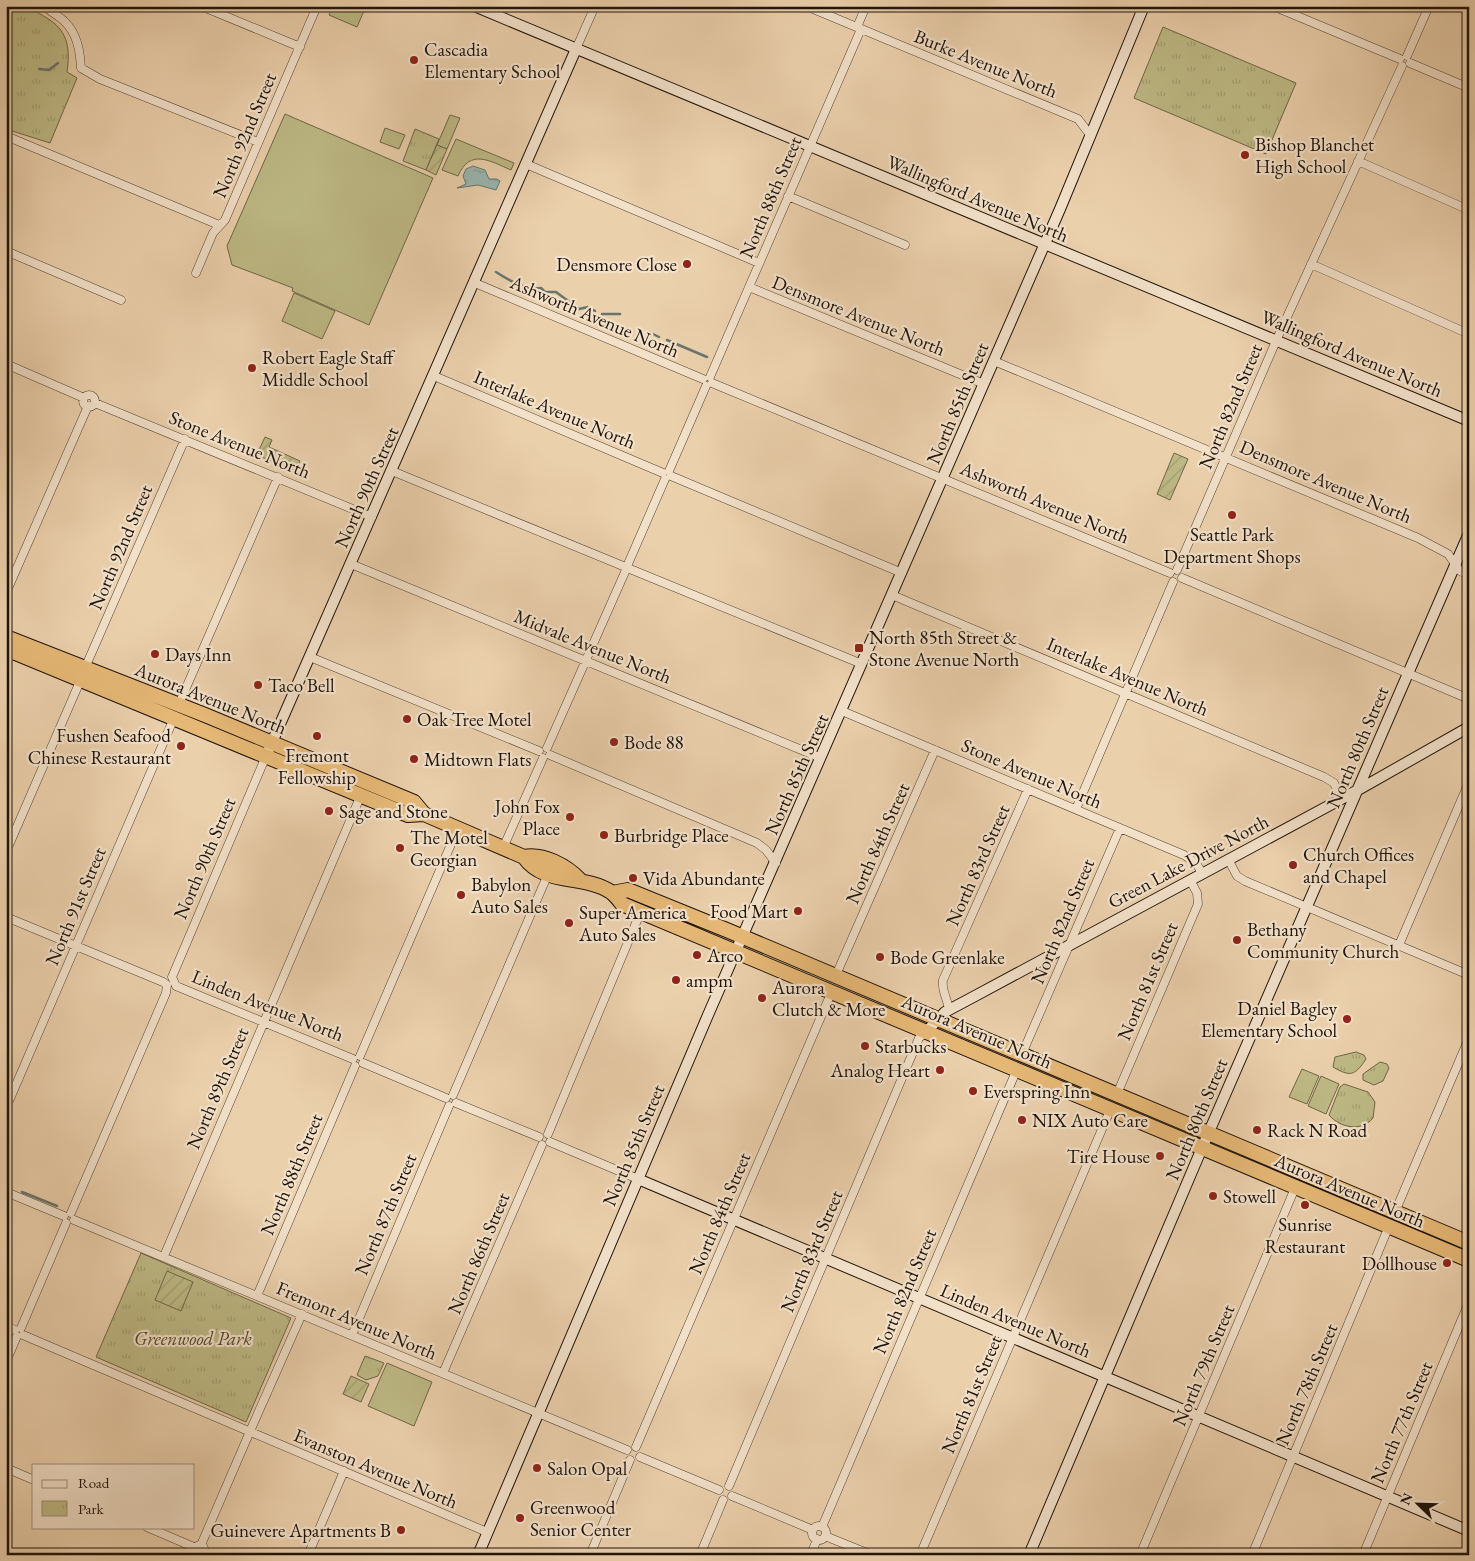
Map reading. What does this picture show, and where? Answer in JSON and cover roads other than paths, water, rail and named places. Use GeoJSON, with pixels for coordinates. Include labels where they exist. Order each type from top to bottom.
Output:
{"type":"FeatureCollection","features":[{"type":"Feature","properties":{"kind":"highway","name":"Aurora Avenue North"},"geometry":{"type":"LineString","coordinates":[[6,637],[83,674],[120,696],[408,815],[424,814],[524,856],[533,855],[558,864],[569,869],[580,880]]}},
{"type":"Feature","properties":{"kind":"highway","name":"Aurora Avenue North"},"geometry":{"type":"LineString","coordinates":[[6,649],[179,704],[414,802],[424,814]]}},
{"type":"Feature","properties":{"kind":"highway"},"geometry":{"type":"LineString","coordinates":[[120,696],[131,692],[151,700],[157,696]]}},
{"type":"Feature","properties":{"kind":"highway","name":"Aurora Avenue North"},"geometry":{"type":"LineString","coordinates":[[524,856],[530,866],[563,880],[580,880],[612,893],[622,904],[736,952],[829,997],[927,1031],[1469,1260]]}},
{"type":"Feature","properties":{"kind":"highway","name":"Aurora Avenue North"},"geometry":{"type":"LineString","coordinates":[[612,893],[628,890],[836,975],[944,1015],[1022,1054],[1469,1243]]}},
{"type":"Feature","properties":{"kind":"street"},"geometry":{"type":"LineString","coordinates":[[45,6],[72,30],[78,46],[81,68],[100,78],[258,142]]}},
{"type":"Feature","properties":{"kind":"street"},"geometry":{"type":"LineString","coordinates":[[200,6],[300,47]]}},
{"type":"Feature","properties":{"kind":"street","name":"North 92nd Street"},"geometry":{"type":"LineString","coordinates":[[196,273],[213,233],[224,220],[317,6]]}},
{"type":"Feature","properties":{"kind":"street","name":"Wallingford Avenue North"},"geometry":{"type":"LineString","coordinates":[[474,6],[1469,421]]}},
{"type":"Feature","properties":{"kind":"street","name":"North 90th Street"},"geometry":{"type":"LineString","coordinates":[[6,1362],[170,984],[272,742],[595,6]]}},
{"type":"Feature","properties":{"kind":"street","name":"Burke Avenue North"},"geometry":{"type":"LineString","coordinates":[[806,6],[1078,119],[1091,136]]}},
{"type":"Feature","properties":{"kind":"street","name":"North 88th Street"},"geometry":{"type":"LineString","coordinates":[[503,848],[760,263],[810,147],[859,28],[866,6]]}},
{"type":"Feature","properties":{"kind":"street","name":"North 85th Street"},"geometry":{"type":"LineString","coordinates":[[478,1555],[736,952],[944,478],[1091,136],[1144,6]]}},
{"type":"Feature","properties":{"kind":"street"},"geometry":{"type":"LineString","coordinates":[[1272,6],[1469,88]]}},
{"type":"Feature","properties":{"kind":"street","name":"North 82nd Street"},"geometry":{"type":"LineString","coordinates":[[1174,571],[1276,341],[1429,6]]}},
{"type":"Feature","properties":{"kind":"street"},"geometry":{"type":"LineString","coordinates":[[6,136],[219,226]]}},
{"type":"Feature","properties":{"kind":"street"},"geometry":{"type":"LineString","coordinates":[[1358,161],[1469,210]]}},
{"type":"Feature","properties":{"kind":"street","name":"Densmore Avenue North"},"geometry":{"type":"LineString","coordinates":[[526,164],[760,263]]}},
{"type":"Feature","properties":{"kind":"street"},"geometry":{"type":"LineString","coordinates":[[788,196],[905,245]]}},
{"type":"Feature","properties":{"kind":"street"},"geometry":{"type":"LineString","coordinates":[[6,251],[121,300]]}},
{"type":"Feature","properties":{"kind":"street"},"geometry":{"type":"LineString","coordinates":[[1311,264],[1469,334]]}},
{"type":"Feature","properties":{"kind":"street","name":"Ashworth Avenue North"},"geometry":{"type":"LineString","coordinates":[[475,282],[708,381],[1174,571]]}},
{"type":"Feature","properties":{"kind":"street","name":"Densmore Avenue North"},"geometry":{"type":"LineString","coordinates":[[749,287],[984,384]]}},
{"type":"Feature","properties":{"kind":"street","name":"Densmore Avenue North"},"geometry":{"type":"LineString","coordinates":[[994,361],[1418,538],[1448,554],[1460,572],[1469,575]]}},
{"type":"Feature","properties":{"kind":"street"},"geometry":{"type":"LineString","coordinates":[[6,364],[84,398],[84,403],[91,405],[6,594]]}},
{"type":"Feature","properties":{"kind":"street","name":"Interlake Avenue North"},"geometry":{"type":"LineString","coordinates":[[434,376],[902,574]]}},
{"type":"Feature","properties":{"kind":"street","name":"Stone Avenue North"},"geometry":{"type":"LineString","coordinates":[[91,405],[185,439],[372,517]]}},
{"type":"Feature","properties":{"kind":"street","name":"North 92nd Street"},"geometry":{"type":"LineString","coordinates":[[6,852],[185,439]]}},
{"type":"Feature","properties":{"kind":"street"},"geometry":{"type":"LineString","coordinates":[[392,472],[862,664]]}},
{"type":"Feature","properties":{"kind":"street"},"geometry":{"type":"LineString","coordinates":[[179,704],[278,477]]}},
{"type":"Feature","properties":{"kind":"street","name":"North 80th Street"},"geometry":{"type":"LineString","coordinates":[[1029,1555],[1208,1134],[1469,533]]}},
{"type":"Feature","properties":{"kind":"street","name":"Midvale Avenue North"},"geometry":{"type":"LineString","coordinates":[[351,564],[821,758]]}},
{"type":"Feature","properties":{"kind":"street"},"geometry":{"type":"LineString","coordinates":[[1173,582],[1169,577],[1174,571],[1182,574],[1182,578],[1409,672],[1469,699]]}},
{"type":"Feature","properties":{"kind":"street"},"geometry":{"type":"LineString","coordinates":[[1173,582],[1179,581],[1182,578]]}},
{"type":"Feature","properties":{"kind":"street"},"geometry":{"type":"LineString","coordinates":[[1076,809],[1173,582]]}},
{"type":"Feature","properties":{"kind":"street","name":"Interlake Avenue North"},"geometry":{"type":"LineString","coordinates":[[892,595],[1324,777],[1334,783],[1341,798]]}},
{"type":"Feature","properties":{"kind":"street"},"geometry":{"type":"LineString","coordinates":[[310,657],[545,753],[757,843],[766,850],[776,863]]}},
{"type":"Feature","properties":{"kind":"street","name":"Stone Avenue North"},"geometry":{"type":"LineString","coordinates":[[842,710],[1188,857],[1196,863],[1202,873]]}},
{"type":"Feature","properties":{"kind":"street","name":"North 91st Street"},"geometry":{"type":"LineString","coordinates":[[6,1108],[174,718]]}},
{"type":"Feature","properties":{"kind":"street","name":"Green Lake Drive North"},"geometry":{"type":"LineString","coordinates":[[927,1031],[944,1015],[1070,944],[1358,790],[1469,727]]}},
{"type":"Feature","properties":{"kind":"street","name":"North 84th Street"},"geometry":{"type":"LineString","coordinates":[[836,975],[935,750]]}},
{"type":"Feature","properties":{"kind":"street"},"geometry":{"type":"LineString","coordinates":[[1399,945],[1469,782]]}},
{"type":"Feature","properties":{"kind":"street","name":"North 83rd Street"},"geometry":{"type":"LineString","coordinates":[[944,1015],[948,998],[943,988],[943,980],[1028,789]]}},
{"type":"Feature","properties":{"kind":"street","name":"North 89th Street"},"geometry":{"type":"LineString","coordinates":[[164,1256],[361,795]]}},
{"type":"Feature","properties":{"kind":"street","name":"North 88th Street"},"geometry":{"type":"LineString","coordinates":[[256,1296],[458,828]]}},
{"type":"Feature","properties":{"kind":"street","name":"North 82nd Street"},"geometry":{"type":"LineString","coordinates":[[1022,1054],[1120,828]]}},
{"type":"Feature","properties":{"kind":"street"},"geometry":{"type":"LineString","coordinates":[[1228,859],[1241,879],[1469,975]]}},
{"type":"Feature","properties":{"kind":"street","name":"North 87th Street"},"geometry":{"type":"LineString","coordinates":[[352,1335],[548,874]]}},
{"type":"Feature","properties":{"kind":"street","name":"North 81st Street"},"geometry":{"type":"LineString","coordinates":[[1117,1094],[1198,904],[1197,894],[1190,880]]}},
{"type":"Feature","properties":{"kind":"street","name":"North 86th Street"},"geometry":{"type":"LineString","coordinates":[[443,1373],[545,1140],[641,911]]}},
{"type":"Feature","properties":{"kind":"street","name":"Linden Avenue North"},"geometry":{"type":"LineString","coordinates":[[6,917],[263,1021],[1469,1531]]}},
{"type":"Feature","properties":{"kind":"street","name":"North 84th Street"},"geometry":{"type":"LineString","coordinates":[[636,1447],[829,997]]}},
{"type":"Feature","properties":{"kind":"street","name":"North 83rd Street"},"geometry":{"type":"LineString","coordinates":[[729,1486],[919,1038],[927,1031]]}},
{"type":"Feature","properties":{"kind":"street"},"geometry":{"type":"LineString","coordinates":[[1395,1212],[1469,1038]]}},
{"type":"Feature","properties":{"kind":"street","name":"North 82nd Street"},"geometry":{"type":"LineString","coordinates":[[822,1527],[1017,1069]]}},
{"type":"Feature","properties":{"kind":"street","name":"North 81st Street"},"geometry":{"type":"LineString","coordinates":[[920,1555],[1111,1108]]}},
{"type":"Feature","properties":{"kind":"street","name":"North 79th Street"},"geometry":{"type":"LineString","coordinates":[[1140,1555],[1295,1188]]}},
{"type":"Feature","properties":{"kind":"street","name":"Fremont Avenue North"},"geometry":{"type":"LineString","coordinates":[[6,1192],[164,1256],[627,1450]]}},
{"type":"Feature","properties":{"kind":"street","name":"North 78th Street"},"geometry":{"type":"LineString","coordinates":[[1252,1555],[1390,1226]]}},
{"type":"Feature","properties":{"kind":"street","name":"North 77th Street"},"geometry":{"type":"LineString","coordinates":[[1363,1555],[1469,1302]]}},
{"type":"Feature","properties":{"kind":"street"},"geometry":{"type":"LineString","coordinates":[[200,1551],[302,1314]]}},
{"type":"Feature","properties":{"kind":"street","name":"Evanston Avenue North"},"geometry":{"type":"LineString","coordinates":[[6,1326],[487,1532]]}},
{"type":"Feature","properties":{"kind":"street"},"geometry":{"type":"LineString","coordinates":[[630,1460],[627,1456],[627,1450],[636,1447],[640,1452],[640,1457]]}},
{"type":"Feature","properties":{"kind":"street"},"geometry":{"type":"LineString","coordinates":[[630,1460],[636,1460],[640,1457]]}},
{"type":"Feature","properties":{"kind":"street"},"geometry":{"type":"LineString","coordinates":[[640,1457],[719,1490]]}},
{"type":"Feature","properties":{"kind":"street"},"geometry":{"type":"LineString","coordinates":[[590,1555],[630,1460]]}},
{"type":"Feature","properties":{"kind":"street"},"geometry":{"type":"LineString","coordinates":[[6,1468],[32,1479]]}},
{"type":"Feature","properties":{"kind":"street"},"geometry":{"type":"LineString","coordinates":[[308,1555],[344,1471]]}},
{"type":"Feature","properties":{"kind":"street"},"geometry":{"type":"LineString","coordinates":[[729,1486],[733,1491],[732,1496],[729,1500],[723,1500],[718,1495],[719,1490],[721,1487],[729,1486]]}},
{"type":"Feature","properties":{"kind":"street"},"geometry":{"type":"LineString","coordinates":[[732,1496],[813,1530]]}},
{"type":"Feature","properties":{"kind":"street"},"geometry":{"type":"LineString","coordinates":[[700,1555],[723,1500]]}},
{"type":"Feature","properties":{"kind":"street"},"geometry":{"type":"LineString","coordinates":[[813,1530],[817,1527],[822,1527],[826,1531],[825,1536]]}},
{"type":"Feature","properties":{"kind":"street"},"geometry":{"type":"LineString","coordinates":[[149,1528],[212,1555]]}},
{"type":"Feature","properties":{"kind":"street"},"geometry":{"type":"LineString","coordinates":[[813,1530],[813,1536],[817,1539]]}},
{"type":"Feature","properties":{"kind":"street"},"geometry":{"type":"LineString","coordinates":[[817,1539],[822,1539],[825,1536]]}},
{"type":"Feature","properties":{"kind":"street"},"geometry":{"type":"LineString","coordinates":[[825,1536],[872,1555]]}},
{"type":"Feature","properties":{"kind":"street"},"geometry":{"type":"LineString","coordinates":[[811,1555],[817,1539]]}},
{"type":"Feature","properties":{"kind":"water"},"geometry":{"type":"Polygon","coordinates":[[[473,166],[485,170],[489,179],[500,181],[496,190],[478,185],[457,188],[466,184],[463,176],[466,169],[473,166]]]}},
{"type":"Feature","properties":{"kind":"waterway"},"geometry":{"type":"LineString","coordinates":[[39,69],[49,70],[58,63]]}},
{"type":"Feature","properties":{"kind":"waterway"},"geometry":{"type":"LineString","coordinates":[[496,272],[512,282],[523,286],[541,288],[545,292],[556,292],[579,309],[588,307],[595,311]]}},
{"type":"Feature","properties":{"kind":"waterway"},"geometry":{"type":"LineString","coordinates":[[602,314],[620,314]]}},
{"type":"Feature","properties":{"kind":"waterway"},"geometry":{"type":"LineString","coordinates":[[649,332],[659,337]]}},
{"type":"Feature","properties":{"kind":"waterway"},"geometry":{"type":"LineString","coordinates":[[667,340],[707,357]]}},
{"type":"Feature","properties":{"kind":"waterway"},"geometry":{"type":"LineString","coordinates":[[22,1192],[57,1206]]}},
{"type":"Feature","properties":{"kind":"place","name":"Cascadia Elementary School"},"geometry":{"type":"Point","coordinates":[414,60]}},
{"type":"Feature","properties":{"kind":"place","name":"Bishop Blanchet High School"},"geometry":{"type":"Point","coordinates":[1245,155]}},
{"type":"Feature","properties":{"kind":"place","name":"Densmore Close"},"geometry":{"type":"Point","coordinates":[687,264]}},
{"type":"Feature","properties":{"kind":"place","name":"Robert Eagle Staff Middle School"},"geometry":{"type":"Point","coordinates":[252,368]}},
{"type":"Feature","properties":{"kind":"place","name":"Seattle Park Department Shops"},"geometry":{"type":"Point","coordinates":[1232,515]}},
{"type":"Feature","properties":{"kind":"place","name":"North 85th Street & Stone Avenue North"},"geometry":{"type":"Point","coordinates":[859,648]}},
{"type":"Feature","properties":{"kind":"place","name":"Days Inn"},"geometry":{"type":"Point","coordinates":[155,654]}},
{"type":"Feature","properties":{"kind":"place","name":"Taco Bell"},"geometry":{"type":"Point","coordinates":[258,685]}},
{"type":"Feature","properties":{"kind":"place","name":"Oak Tree Motel"},"geometry":{"type":"Point","coordinates":[407,719]}},
{"type":"Feature","properties":{"kind":"place","name":"Fremont Fellowship"},"geometry":{"type":"Point","coordinates":[317,736]}},
{"type":"Feature","properties":{"kind":"place","name":"Bode 88"},"geometry":{"type":"Point","coordinates":[614,742]}},
{"type":"Feature","properties":{"kind":"place","name":"Fushen Seafood Chinese Restaurant"},"geometry":{"type":"Point","coordinates":[181,746]}},
{"type":"Feature","properties":{"kind":"place","name":"Midtown Flats"},"geometry":{"type":"Point","coordinates":[414,759]}},
{"type":"Feature","properties":{"kind":"place","name":"Sage and Stone"},"geometry":{"type":"Point","coordinates":[329,811]}},
{"type":"Feature","properties":{"kind":"place","name":"John Fox Place"},"geometry":{"type":"Point","coordinates":[570,817]}},
{"type":"Feature","properties":{"kind":"place","name":"Burbridge Place"},"geometry":{"type":"Point","coordinates":[604,835]}},
{"type":"Feature","properties":{"kind":"place","name":"The Motel Georgian"},"geometry":{"type":"Point","coordinates":[400,848]}},
{"type":"Feature","properties":{"kind":"place","name":"Church Offices and Chapel"},"geometry":{"type":"Point","coordinates":[1293,865]}},
{"type":"Feature","properties":{"kind":"place","name":"Vida Abundante"},"geometry":{"type":"Point","coordinates":[633,878]}},
{"type":"Feature","properties":{"kind":"place","name":"Babylon Auto Sales"},"geometry":{"type":"Point","coordinates":[461,895]}},
{"type":"Feature","properties":{"kind":"place","name":"Food Mart"},"geometry":{"type":"Point","coordinates":[798,911]}},
{"type":"Feature","properties":{"kind":"place","name":"Super America Auto Sales"},"geometry":{"type":"Point","coordinates":[569,923]}},
{"type":"Feature","properties":{"kind":"place","name":"Bethany Community Church"},"geometry":{"type":"Point","coordinates":[1237,940]}},
{"type":"Feature","properties":{"kind":"place","name":"Arco"},"geometry":{"type":"Point","coordinates":[697,955]}},
{"type":"Feature","properties":{"kind":"place","name":"Bode Greenlake"},"geometry":{"type":"Point","coordinates":[880,957]}},
{"type":"Feature","properties":{"kind":"place","name":"ampm"},"geometry":{"type":"Point","coordinates":[676,980]}},
{"type":"Feature","properties":{"kind":"place","name":"Aurora Clutch & More"},"geometry":{"type":"Point","coordinates":[762,998]}},
{"type":"Feature","properties":{"kind":"place","name":"Daniel Bagley Elementary School"},"geometry":{"type":"Point","coordinates":[1347,1019]}},
{"type":"Feature","properties":{"kind":"place","name":"Starbucks"},"geometry":{"type":"Point","coordinates":[865,1046]}},
{"type":"Feature","properties":{"kind":"place","name":"Analog Heart"},"geometry":{"type":"Point","coordinates":[940,1070]}},
{"type":"Feature","properties":{"kind":"place","name":"Everspring Inn"},"geometry":{"type":"Point","coordinates":[973,1091]}},
{"type":"Feature","properties":{"kind":"place","name":"NIX Auto Care"},"geometry":{"type":"Point","coordinates":[1022,1120]}},
{"type":"Feature","properties":{"kind":"place","name":"Rack N Road"},"geometry":{"type":"Point","coordinates":[1257,1130]}},
{"type":"Feature","properties":{"kind":"place","name":"Tire House"},"geometry":{"type":"Point","coordinates":[1160,1156]}},
{"type":"Feature","properties":{"kind":"place","name":"Stowell"},"geometry":{"type":"Point","coordinates":[1213,1196]}},
{"type":"Feature","properties":{"kind":"place","name":"Sunrise Restaurant"},"geometry":{"type":"Point","coordinates":[1305,1205]}},
{"type":"Feature","properties":{"kind":"place","name":"Dollhouse"},"geometry":{"type":"Point","coordinates":[1447,1263]}},
{"type":"Feature","properties":{"kind":"place","name":"Salon Opal"},"geometry":{"type":"Point","coordinates":[537,1468]}},
{"type":"Feature","properties":{"kind":"place","name":"Greenwood Senior Center"},"geometry":{"type":"Point","coordinates":[520,1518]}},
{"type":"Feature","properties":{"kind":"place","name":"Guinevere Apartments B"},"geometry":{"type":"Point","coordinates":[401,1530]}},
{"type":"Feature","properties":{"kind":"park label","name":"Greenwood Park"},"geometry":{"type":"Point","coordinates":[193,1338]}}]}
